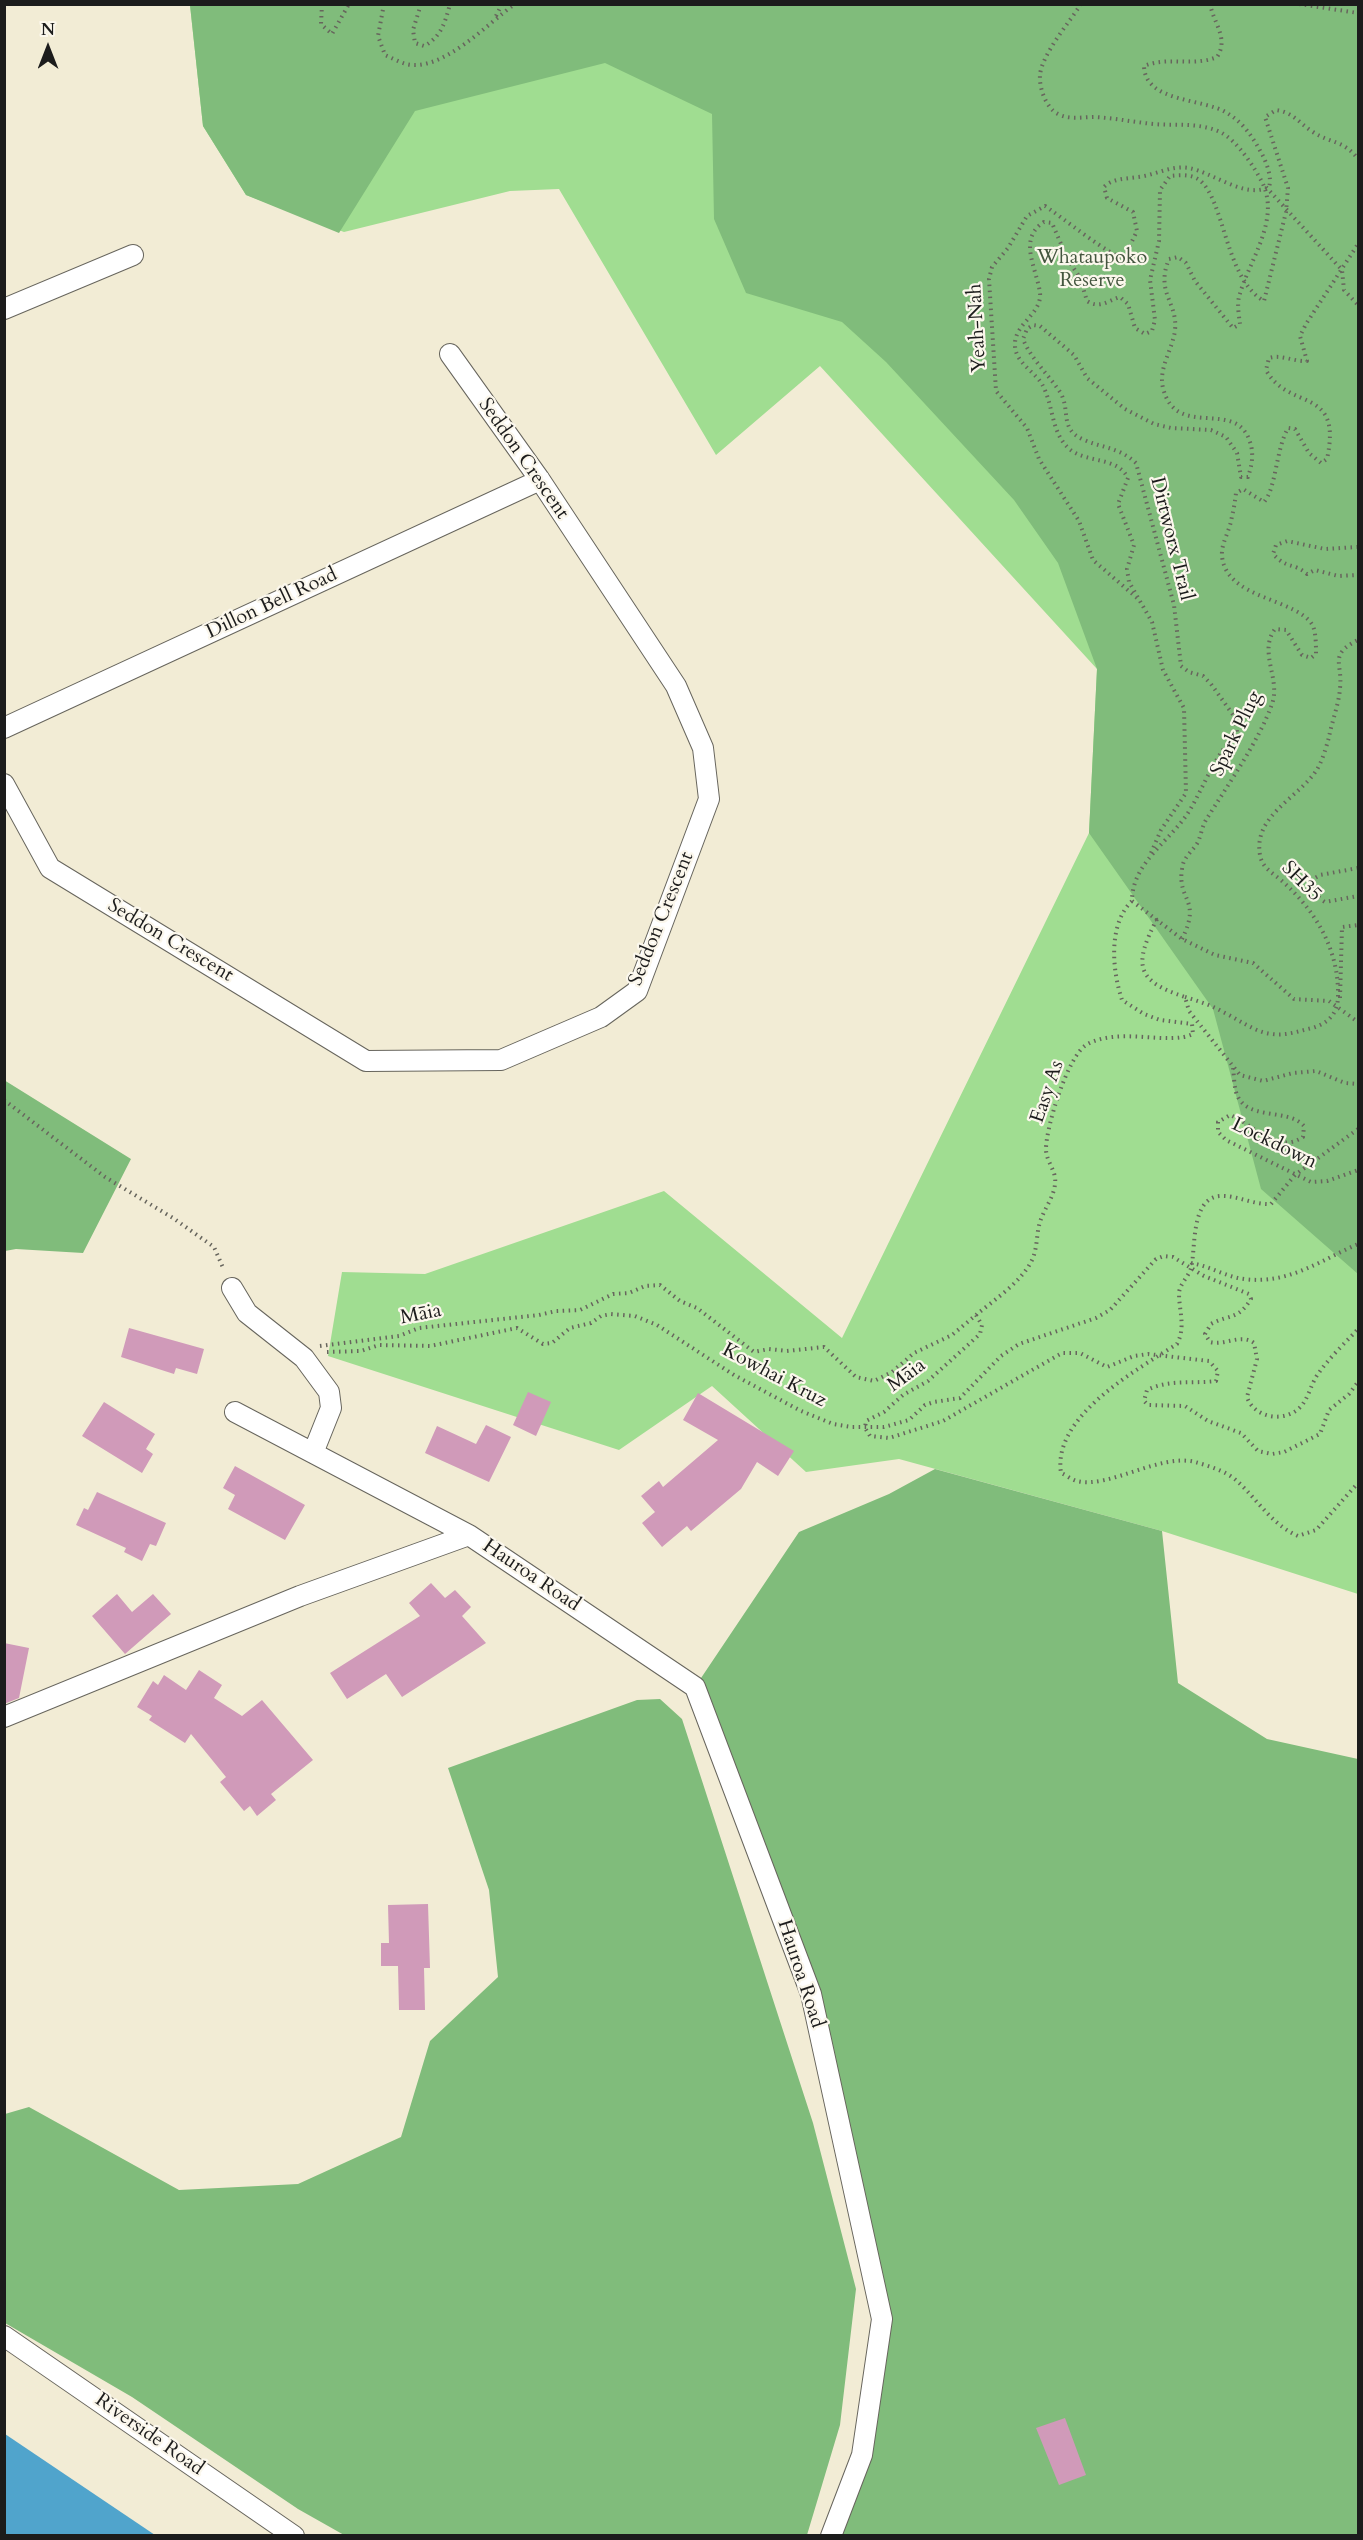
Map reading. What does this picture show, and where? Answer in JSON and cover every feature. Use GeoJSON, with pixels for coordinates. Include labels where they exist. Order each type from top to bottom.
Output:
{"type":"FeatureCollection","features":[{"type":"Feature","properties":{"kind":"street"},"geometry":{"type":"LineString","coordinates":[[4,309],[133,255]]}},
{"type":"Feature","properties":{"kind":"street","name":"Seddon Crescent"},"geometry":{"type":"LineString","coordinates":[[4,784],[50,868],[366,1061],[501,1060],[601,1017],[637,991],[710,799],[703,748],[676,686],[540,480],[450,354]]}},
{"type":"Feature","properties":{"kind":"street","name":"Dillon Bell Road"},"geometry":{"type":"LineString","coordinates":[[4,728],[540,480]]}},
{"type":"Feature","properties":{"kind":"street"},"geometry":{"type":"LineString","coordinates":[[232,1288],[247,1313],[313,1367],[329,1392],[331,1408],[313,1453]]}},
{"type":"Feature","properties":{"kind":"street","name":"Hauroa Road"},"geometry":{"type":"LineString","coordinates":[[235,1412],[469,1535],[695,1687],[811,1994],[882,2319],[862,2454],[831,2535]]}},
{"type":"Feature","properties":{"kind":"street","name":"Hauroa Road"},"geometry":{"type":"LineString","coordinates":[[4,1717],[300,1596],[469,1535]]}},
{"type":"Feature","properties":{"kind":"street","name":"Riverside Road"},"geometry":{"type":"LineString","coordinates":[[4,2336],[294,2535]]}},
{"type":"Feature","properties":{"kind":"path"},"geometry":{"type":"LineString","coordinates":[[322,4],[321,24],[332,34],[349,4]]}},
{"type":"Feature","properties":{"kind":"path"},"geometry":{"type":"LineString","coordinates":[[384,4],[378,36],[385,55],[408,64],[430,62],[453,52],[515,4]]}},
{"type":"Feature","properties":{"kind":"path"},"geometry":{"type":"LineString","coordinates":[[421,4],[413,30],[415,43],[423,46],[434,41],[444,25],[450,4]]}},
{"type":"Feature","properties":{"kind":"path"},"geometry":{"type":"LineString","coordinates":[[494,19],[502,4]]}},
{"type":"Feature","properties":{"kind":"path","name":"Dirtworx Trail"},"geometry":{"type":"LineString","coordinates":[[1081,4],[1045,59],[1040,75],[1043,97],[1056,114],[1074,119],[1094,117],[1206,127],[1222,133],[1234,143],[1262,182],[1267,195],[1266,216],[1258,254],[1239,298],[1240,324],[1233,328],[1195,281],[1186,263],[1178,257],[1168,259],[1162,274],[1175,330],[1162,386],[1170,407],[1189,417],[1234,421],[1246,430],[1253,449],[1248,477],[1242,477],[1237,466],[1237,453],[1226,437],[1211,430],[1171,428],[1144,419],[1125,409],[1096,387],[1087,378],[1074,355],[1040,326],[1033,325],[1027,329],[1023,339],[1034,358],[1060,392],[1065,406],[1064,418],[1068,429],[1081,439],[1124,452],[1136,463],[1174,605],[1181,666],[1189,672],[1203,676],[1236,720],[1237,733],[1224,746],[1191,808],[1173,834],[1150,857],[1132,890],[1132,901]]}},
{"type":"Feature","properties":{"kind":"path"},"geometry":{"type":"LineString","coordinates":[[1210,4],[1223,39],[1223,48],[1217,57],[1192,62],[1154,62],[1144,66],[1144,75],[1151,85],[1166,93],[1214,106],[1228,113],[1244,127],[1266,161],[1271,184],[1266,189],[1342,270],[1344,291],[1359,305]]}},
{"type":"Feature","properties":{"kind":"path"},"geometry":{"type":"LineString","coordinates":[[1299,4],[1359,13]]}},
{"type":"Feature","properties":{"kind":"path"},"geometry":{"type":"LineString","coordinates":[[1150,857],[1161,830],[1186,793],[1188,783],[1184,764],[1184,708],[1162,670],[1152,622],[1129,582],[1127,569],[1134,545],[1118,504],[1128,478],[1119,466],[1072,451],[1061,440],[1041,383],[1022,362],[1014,347],[1017,334],[1039,305],[1040,294],[1029,250],[1031,241],[1039,225],[1044,222],[1052,223],[1067,258],[1080,278],[1087,301],[1093,305],[1104,305],[1120,297],[1128,304],[1135,328],[1145,334],[1152,331],[1155,320],[1150,280],[1159,241],[1160,190],[1170,176],[1183,174],[1197,178],[1210,192],[1224,237],[1246,282],[1257,297],[1264,301],[1286,212],[1288,188],[1265,117],[1269,112],[1286,111],[1312,132],[1344,143],[1359,159]]}},
{"type":"Feature","properties":{"kind":"path","name":"Yeah-Nah"},"geometry":{"type":"LineString","coordinates":[[1141,601],[1093,560],[1079,521],[1039,459],[1027,428],[996,391],[989,279],[992,267],[1008,248],[1027,216],[1045,206],[1061,215],[1109,254],[1118,259],[1124,258],[1137,231],[1133,212],[1107,198],[1104,187],[1110,181],[1148,176],[1179,167],[1213,175],[1253,191],[1266,189]]}},
{"type":"Feature","properties":{"kind":"path","name":"Spark Plug"},"geometry":{"type":"LineString","coordinates":[[1182,939],[1192,916],[1185,896],[1182,869],[1186,856],[1198,842],[1205,823],[1263,722],[1275,694],[1268,654],[1270,636],[1275,629],[1286,630],[1302,655],[1311,658],[1316,654],[1314,628],[1307,619],[1250,591],[1233,579],[1223,566],[1221,553],[1231,523],[1236,494],[1243,489],[1264,502],[1269,496],[1277,453],[1288,428],[1295,429],[1314,460],[1321,463],[1327,459],[1329,432],[1326,415],[1317,404],[1274,384],[1266,370],[1269,358],[1277,355],[1288,360],[1307,361],[1300,336],[1359,244]]}},
{"type":"Feature","properties":{"kind":"path"},"geometry":{"type":"LineString","coordinates":[[1359,547],[1324,549],[1287,541],[1276,545],[1273,554],[1283,565],[1299,567],[1307,573],[1315,570],[1338,576],[1359,574]]}},
{"type":"Feature","properties":{"kind":"path","name":"SH35"},"geometry":{"type":"LineString","coordinates":[[1338,1005],[1338,982],[1330,945],[1317,921],[1299,898],[1265,868],[1260,855],[1260,841],[1265,827],[1281,805],[1317,770],[1327,745],[1341,687],[1337,662],[1342,650],[1359,640]]}},
{"type":"Feature","properties":{"kind":"path"},"geometry":{"type":"LineString","coordinates":[[1359,868],[1320,875],[1313,879],[1314,891],[1318,898],[1325,902],[1359,896]]}},
{"type":"Feature","properties":{"kind":"path"},"geometry":{"type":"LineString","coordinates":[[1132,901],[1182,939],[1215,955],[1253,963],[1294,999],[1329,1001],[1338,1005],[1359,1022]]}},
{"type":"Feature","properties":{"kind":"path","name":"Easy As"},"geometry":{"type":"LineString","coordinates":[[976,1316],[1020,1276],[1032,1261],[1039,1224],[1056,1181],[1046,1148],[1063,1084],[1080,1050],[1087,1044],[1105,1038],[1140,1035],[1180,1038],[1193,1034],[1192,1024],[1184,1021],[1160,1020],[1144,1014],[1122,1000],[1118,988],[1115,935],[1119,919],[1132,901]]}},
{"type":"Feature","properties":{"kind":"path"},"geometry":{"type":"LineString","coordinates":[[1156,919],[1143,951],[1142,963],[1146,977],[1159,988],[1223,1012],[1258,1032],[1274,1035],[1290,1034],[1324,1025],[1338,1005],[1341,993],[1340,933],[1342,927],[1359,925]]}},
{"type":"Feature","properties":{"kind":"path"},"geometry":{"type":"LineString","coordinates":[[1185,997],[1190,1011],[1240,1075],[1263,1081],[1293,1073],[1316,1071],[1345,1083],[1359,1084]]}},
{"type":"Feature","properties":{"kind":"path","name":"Lockdown"},"geometry":{"type":"LineString","coordinates":[[1233,1068],[1236,1092],[1242,1103],[1260,1112],[1299,1121],[1304,1126],[1303,1137],[1297,1141],[1284,1143],[1274,1141],[1230,1114],[1218,1122],[1218,1132],[1226,1140],[1311,1182],[1327,1181],[1359,1170]]}},
{"type":"Feature","properties":{"kind":"path"},"geometry":{"type":"LineString","coordinates":[[4,1100],[105,1177],[173,1218],[214,1247],[232,1288]]}},
{"type":"Feature","properties":{"kind":"path"},"geometry":{"type":"LineString","coordinates":[[1359,1129],[1295,1175],[1271,1204],[1262,1205],[1221,1196],[1205,1204],[1195,1227],[1191,1265],[1181,1283],[1179,1293],[1182,1336],[1178,1344],[1122,1377],[1078,1421],[1061,1449],[1061,1473],[1078,1482],[1098,1480],[1166,1463],[1192,1461],[1215,1468],[1236,1480],[1272,1521],[1298,1536],[1316,1530],[1359,1483]]}},
{"type":"Feature","properties":{"kind":"path"},"geometry":{"type":"LineString","coordinates":[[1191,1265],[1209,1266],[1247,1280],[1287,1277],[1307,1270],[1359,1244]]}},
{"type":"Feature","properties":{"kind":"path","name":"Kowhai Kruz"},"geometry":{"type":"LineString","coordinates":[[296,1352],[349,1352],[378,1345],[430,1346],[517,1328],[543,1344],[552,1343],[570,1328],[591,1323],[601,1316],[611,1314],[635,1316],[657,1325],[734,1374],[801,1411],[832,1424],[866,1428],[884,1427],[909,1420],[925,1405],[960,1398],[1000,1356],[1019,1344],[1096,1318],[1110,1310],[1156,1259],[1164,1256],[1173,1257],[1191,1265],[1204,1276],[1249,1294],[1251,1299],[1246,1307],[1230,1319],[1211,1324],[1205,1334],[1210,1342],[1216,1343],[1243,1339],[1254,1342],[1257,1359],[1247,1397],[1254,1410],[1261,1413],[1284,1416],[1299,1409],[1317,1374],[1359,1329]]}},
{"type":"Feature","properties":{"kind":"path","name":"Māia"},"geometry":{"type":"LineString","coordinates":[[296,1352],[330,1343],[399,1336],[419,1328],[580,1310],[613,1294],[629,1293],[645,1286],[660,1285],[680,1300],[698,1308],[754,1352],[769,1349],[787,1352],[824,1347],[856,1377],[874,1381],[892,1372],[914,1353],[952,1335],[976,1316],[982,1325],[980,1335],[928,1381],[903,1395],[885,1412],[866,1421],[866,1428]]}},
{"type":"Feature","properties":{"kind":"path"},"geometry":{"type":"LineString","coordinates":[[866,1428],[870,1436],[889,1438],[943,1421],[1062,1353],[1080,1353],[1107,1367],[1134,1356],[1160,1356],[1209,1361],[1218,1371],[1218,1377],[1216,1381],[1176,1382],[1155,1386],[1147,1390],[1143,1401],[1148,1405],[1185,1406],[1208,1421],[1240,1433],[1258,1450],[1272,1454],[1284,1452],[1320,1434],[1329,1410],[1349,1394],[1359,1382]]}},
{"type":"Feature","properties":{"kind":"green space","name":"Whataupoko Reserve"},"geometry":{"type":"Polygon","coordinates":[[[190,5],[1358,5],[1358,1594],[1162,1531],[899,1459],[806,1472],[712,1386],[619,1450],[328,1356],[342,1272],[425,1274],[664,1191],[842,1338],[1089,833],[1097,669],[820,366],[716,455],[559,189],[510,191],[344,232],[246,195],[203,126],[190,5]]]}},
{"type":"Feature","properties":{"kind":"green space"},"geometry":{"type":"Polygon","coordinates":[[[190,5],[1358,5],[1358,1274],[1261,1189],[1213,1009],[1089,833],[1097,669],[1058,563],[1014,500],[886,362],[842,322],[746,293],[714,219],[712,114],[605,63],[415,111],[339,233],[246,195],[203,126],[190,5]]]}},
{"type":"Feature","properties":{"kind":"green space"},"geometry":{"type":"Polygon","coordinates":[[[4,1080],[131,1159],[83,1253],[16,1249],[5,1251],[4,1080]]]}},
{"type":"Feature","properties":{"kind":"green space"},"geometry":{"type":"Polygon","coordinates":[[[935,1469],[1162,1531],[1178,1683],[1267,1739],[1358,1759],[1358,2535],[831,2535],[862,2455],[882,2319],[811,1994],[695,1687],[799,1532],[889,1494],[935,1469]]]}},
{"type":"Feature","properties":{"kind":"green space"},"geometry":{"type":"Polygon","coordinates":[[[660,1699],[682,1719],[813,2123],[856,2289],[840,2425],[807,2535],[344,2535],[298,2509],[132,2397],[5,2323],[5,2114],[29,2107],[179,2190],[298,2184],[401,2137],[430,2041],[498,1977],[489,1890],[448,1768],[637,1700],[660,1699]]]}},
{"type":"Feature","properties":{"kind":"water"},"geometry":{"type":"Polygon","coordinates":[[[5,2434],[155,2535],[5,2535],[5,2434]]]}},
{"type":"Feature","properties":{"kind":"building"},"geometry":{"type":"Polygon","coordinates":[[[129,1328],[204,1349],[197,1374],[176,1368],[174,1374],[121,1357],[129,1328]]]}},
{"type":"Feature","properties":{"kind":"building"},"geometry":{"type":"Polygon","coordinates":[[[528,1392],[551,1402],[536,1436],[513,1425],[528,1392]]]}},
{"type":"Feature","properties":{"kind":"building"},"geometry":{"type":"Polygon","coordinates":[[[698,1393],[794,1451],[778,1476],[757,1462],[741,1489],[691,1531],[687,1526],[662,1547],[642,1523],[655,1512],[641,1496],[659,1481],[663,1487],[718,1440],[683,1420],[698,1393]]]}},
{"type":"Feature","properties":{"kind":"building"},"geometry":{"type":"Polygon","coordinates":[[[104,1402],[155,1434],[146,1449],[153,1454],[142,1473],[82,1436],[104,1402]]]}},
{"type":"Feature","properties":{"kind":"building"},"geometry":{"type":"Polygon","coordinates":[[[486,1425],[511,1437],[489,1482],[425,1453],[437,1426],[476,1444],[486,1425]]]}},
{"type":"Feature","properties":{"kind":"building"},"geometry":{"type":"Polygon","coordinates":[[[235,1466],[305,1505],[285,1540],[228,1509],[235,1495],[223,1488],[235,1466]]]}},
{"type":"Feature","properties":{"kind":"building"},"geometry":{"type":"Polygon","coordinates":[[[97,1492],[166,1523],[156,1546],[150,1544],[142,1561],[124,1552],[126,1548],[76,1525],[84,1508],[88,1510],[97,1492]]]}},
{"type":"Feature","properties":{"kind":"building"},"geometry":{"type":"Polygon","coordinates":[[[431,1583],[445,1598],[455,1590],[471,1607],[462,1616],[486,1643],[402,1697],[386,1674],[347,1699],[330,1673],[420,1616],[409,1603],[431,1583]]]}},
{"type":"Feature","properties":{"kind":"building"},"geometry":{"type":"Polygon","coordinates":[[[117,1594],[132,1612],[153,1594],[171,1614],[125,1654],[92,1616],[117,1594]]]}},
{"type":"Feature","properties":{"kind":"building"},"geometry":{"type":"Polygon","coordinates":[[[4,1643],[29,1648],[19,1698],[4,1704],[4,1643]]]}},
{"type":"Feature","properties":{"kind":"building"},"geometry":{"type":"Polygon","coordinates":[[[199,1670],[222,1685],[214,1698],[242,1716],[262,1700],[313,1760],[271,1794],[276,1800],[257,1816],[250,1806],[244,1811],[220,1782],[226,1777],[191,1734],[185,1743],[149,1720],[152,1716],[137,1707],[153,1681],[158,1685],[164,1675],[186,1690],[199,1670]]]}},
{"type":"Feature","properties":{"kind":"building"},"geometry":{"type":"Polygon","coordinates":[[[428,1904],[430,1968],[424,1968],[425,2010],[399,2010],[398,1966],[381,1966],[381,1943],[389,1943],[388,1905],[428,1904]]]}},
{"type":"Feature","properties":{"kind":"building"},"geometry":{"type":"Polygon","coordinates":[[[1065,2418],[1086,2475],[1059,2485],[1036,2428],[1065,2418]]]}}]}
